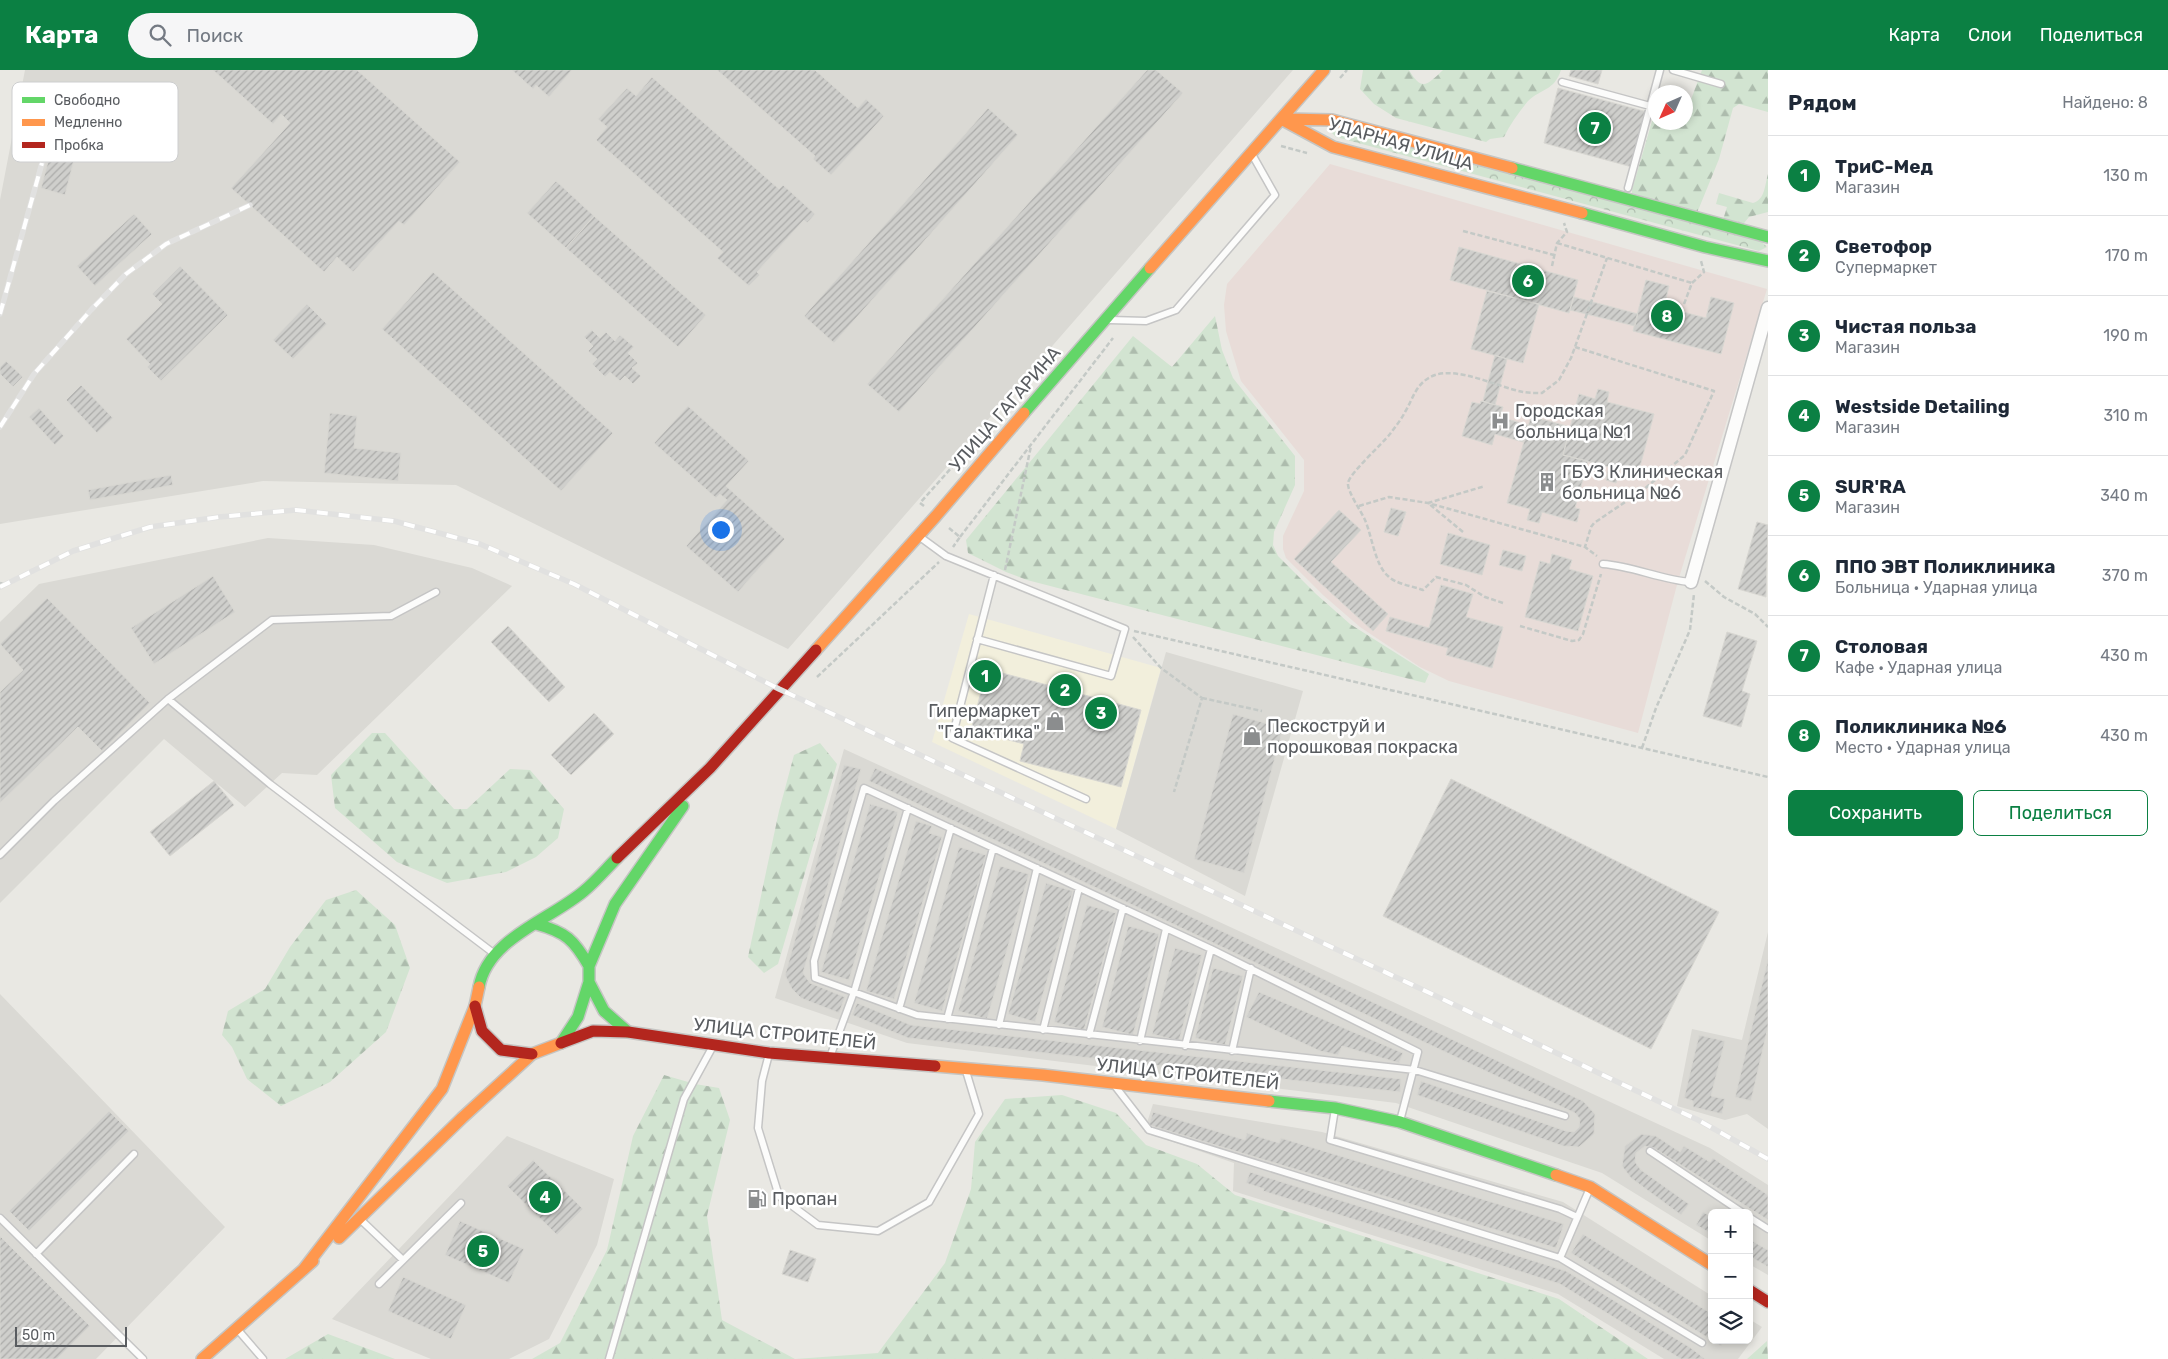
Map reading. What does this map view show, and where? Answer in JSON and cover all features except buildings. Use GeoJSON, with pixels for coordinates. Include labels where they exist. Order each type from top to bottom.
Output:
{"type":"FeatureCollection","features":[{"type":"Feature","properties":{"kind":"main road","name":"УЛИЦА ГАГАРИНА"},"geometry":{"type":"LineString","coordinates":[[710,768],[918,536],[1104,320],[1324,70]]}},
{"type":"Feature","properties":{"kind":"main road","name":"УДАРНАЯ УЛИЦА"},"geometry":{"type":"LineString","coordinates":[[1281,119],[1332,120],[1768,237]]}},
{"type":"Feature","properties":{"kind":"main road","name":"УДАРНАЯ УЛИЦА"},"geometry":{"type":"LineString","coordinates":[[1281,119],[1333,147],[1548,203],[1705,247],[1768,261]]}},
{"type":"Feature","properties":{"kind":"main road"},"geometry":{"type":"LineString","coordinates":[[1315,138],[1317,121]]}},
{"type":"Feature","properties":{"kind":"main road"},"geometry":{"type":"LineString","coordinates":[[303,1270],[442,1088],[475,1006],[480,980],[495,954],[514,935],[536,924],[584,890],[710,768]]}},
{"type":"Feature","properties":{"kind":"main road"},"geometry":{"type":"LineString","coordinates":[[202,1359],[360,1219],[462,1118],[532,1054],[561,1043],[578,1017],[588,982],[589,966],[615,904],[710,768]]}},
{"type":"Feature","properties":{"kind":"main road"},"geometry":{"type":"LineString","coordinates":[[536,924],[560,930],[576,943],[589,966]]}},
{"type":"Feature","properties":{"kind":"main road"},"geometry":{"type":"LineString","coordinates":[[588,982],[604,1010],[628,1032]]}},
{"type":"Feature","properties":{"kind":"main road"},"geometry":{"type":"LineString","coordinates":[[475,1006],[482,1031],[501,1050],[532,1054]]}},
{"type":"Feature","properties":{"kind":"main road","name":"УЛИЦА СТРОИТЕЛЕЙ"},"geometry":{"type":"LineString","coordinates":[[561,1043],[593,1031],[628,1032],[769,1053],[1113,1083],[1335,1108],[1400,1122],[1590,1187],[1708,1262]]}},
{"type":"Feature","properties":{"kind":"main road"},"geometry":{"type":"LineString","coordinates":[[1753,1293],[1768,1302]]}},
{"type":"Feature","properties":{"kind":"street"},"geometry":{"type":"LineString","coordinates":[[1693,580],[1768,308]]}},
{"type":"Feature","properties":{"kind":"lane"},"geometry":{"type":"LineString","coordinates":[[1656,85],[1660,70]]}},
{"type":"Feature","properties":{"kind":"lane"},"geometry":{"type":"LineString","coordinates":[[1673,70],[1721,84]]}},
{"type":"Feature","properties":{"kind":"lane"},"geometry":{"type":"LineString","coordinates":[[1562,82],[1648,105]]}},
{"type":"Feature","properties":{"kind":"lane"},"geometry":{"type":"LineString","coordinates":[[1628,188],[1648,113]]}},
{"type":"Feature","properties":{"kind":"lane"},"geometry":{"type":"LineString","coordinates":[[1104,320],[1146,321],[1176,310],[1275,195],[1251,153]]}},
{"type":"Feature","properties":{"kind":"lane"},"geometry":{"type":"LineString","coordinates":[[918,536],[946,556],[1125,629],[1111,676],[977,639]]}},
{"type":"Feature","properties":{"kind":"lane"},"geometry":{"type":"LineString","coordinates":[[1603,564],[1621,565],[1678,581],[1693,580]]}},
{"type":"Feature","properties":{"kind":"lane"},"geometry":{"type":"LineString","coordinates":[[994,575],[952,738],[1086,799]]}},
{"type":"Feature","properties":{"kind":"lane"},"geometry":{"type":"LineString","coordinates":[[0,855],[54,802],[168,699],[272,620],[391,616],[436,592]]}},
{"type":"Feature","properties":{"kind":"lane"},"geometry":{"type":"LineString","coordinates":[[168,699],[270,784],[495,954]]}},
{"type":"Feature","properties":{"kind":"lane"},"geometry":{"type":"LineString","coordinates":[[1400,1122],[1415,1070],[1418,1052],[1251,968],[864,788],[814,962],[815,978],[917,1015],[1232,1052],[1415,1070],[1564,1116]]}},
{"type":"Feature","properties":{"kind":"lane"},"geometry":{"type":"LineString","coordinates":[[830,1058],[854,992],[908,808]]}},
{"type":"Feature","properties":{"kind":"lane"},"geometry":{"type":"LineString","coordinates":[[899,1009],[952,828]]}},
{"type":"Feature","properties":{"kind":"lane"},"geometry":{"type":"LineString","coordinates":[[946,1019],[993,848]]}},
{"type":"Feature","properties":{"kind":"lane"},"geometry":{"type":"LineString","coordinates":[[999,1025],[1037,868]]}},
{"type":"Feature","properties":{"kind":"lane"},"geometry":{"type":"LineString","coordinates":[[1043,1030],[1079,888]]}},
{"type":"Feature","properties":{"kind":"lane"},"geometry":{"type":"LineString","coordinates":[[1089,1036],[1123,908]]}},
{"type":"Feature","properties":{"kind":"lane"},"geometry":{"type":"LineString","coordinates":[[1140,1041],[1166,929]]}},
{"type":"Feature","properties":{"kind":"lane"},"geometry":{"type":"LineString","coordinates":[[1185,1046],[1211,949]]}},
{"type":"Feature","properties":{"kind":"lane"},"geometry":{"type":"LineString","coordinates":[[1232,1052],[1251,968]]}},
{"type":"Feature","properties":{"kind":"lane"},"geometry":{"type":"LineString","coordinates":[[609,1359],[684,1099],[713,1044]]}},
{"type":"Feature","properties":{"kind":"lane"},"geometry":{"type":"LineString","coordinates":[[769,1053],[762,1081],[758,1128],[779,1196],[818,1225],[878,1231],[929,1202],[979,1114],[966,1069]]}},
{"type":"Feature","properties":{"kind":"lane"},"geometry":{"type":"LineString","coordinates":[[1113,1083],[1149,1130],[1560,1258],[1702,1343]]}},
{"type":"Feature","properties":{"kind":"lane"},"geometry":{"type":"LineString","coordinates":[[1335,1108],[1330,1140],[1560,1208],[1577,1216]]}},
{"type":"Feature","properties":{"kind":"lane"},"geometry":{"type":"LineString","coordinates":[[1650,1151],[1737,1209]]}},
{"type":"Feature","properties":{"kind":"lane"},"geometry":{"type":"LineString","coordinates":[[36,1254],[134,1154]]}},
{"type":"Feature","properties":{"kind":"lane"},"geometry":{"type":"LineString","coordinates":[[1560,1258],[1590,1187]]}},
{"type":"Feature","properties":{"kind":"lane"},"geometry":{"type":"LineString","coordinates":[[379,1284],[461,1203]]}},
{"type":"Feature","properties":{"kind":"lane"},"geometry":{"type":"LineString","coordinates":[[0,1218],[143,1359]]}},
{"type":"Feature","properties":{"kind":"lane"},"geometry":{"type":"LineString","coordinates":[[360,1219],[403,1260]]}},
{"type":"Feature","properties":{"kind":"lane"},"geometry":{"type":"LineString","coordinates":[[1753,1220],[1768,1229]]}},
{"type":"Feature","properties":{"kind":"lane"},"geometry":{"type":"LineString","coordinates":[[236,1328],[263,1359]]}},
{"type":"Feature","properties":{"kind":"path"},"geometry":{"type":"LineString","coordinates":[[1337,82],[1347,70]]}},
{"type":"Feature","properties":{"kind":"path"},"geometry":{"type":"LineString","coordinates":[[1275,152],[1296,128]]}},
{"type":"Feature","properties":{"kind":"path"},"geometry":{"type":"LineString","coordinates":[[1552,266],[1557,242],[1567,232],[1562,220]]}},
{"type":"Feature","properties":{"kind":"path"},"geometry":{"type":"LineString","coordinates":[[1463,231],[1554,255]]}},
{"type":"Feature","properties":{"kind":"path"},"geometry":{"type":"LineString","coordinates":[[1557,242],[1692,283]]}},
{"type":"Feature","properties":{"kind":"path"},"geometry":{"type":"LineString","coordinates":[[1503,603],[1485,597],[1466,585],[1436,577],[1423,590],[1393,580],[1380,566],[1372,537],[1359,506],[1350,493],[1349,478],[1377,450],[1395,427],[1406,412],[1416,388],[1425,379],[1438,374],[1455,373],[1524,393],[1542,393],[1558,380],[1575,347],[1607,258]]}},
{"type":"Feature","properties":{"kind":"path"},"geometry":{"type":"LineString","coordinates":[[1684,304],[1692,283],[1704,272],[1700,260]]}},
{"type":"Feature","properties":{"kind":"path"},"geometry":{"type":"LineString","coordinates":[[960,537],[1127,320]]}},
{"type":"Feature","properties":{"kind":"path"},"geometry":{"type":"LineString","coordinates":[[1575,347],[1714,391],[1685,455],[1643,490],[1594,523],[1585,547]]}},
{"type":"Feature","properties":{"kind":"path"},"geometry":{"type":"LineString","coordinates":[[1004,579],[1032,444]]}},
{"type":"Feature","properties":{"kind":"path"},"geometry":{"type":"LineString","coordinates":[[1428,504],[1485,486]]}},
{"type":"Feature","properties":{"kind":"path"},"geometry":{"type":"LineString","coordinates":[[1359,506],[1389,497],[1428,504],[1585,547],[1603,564],[1583,634],[1579,640],[1572,641],[1520,626]]}},
{"type":"Feature","properties":{"kind":"path"},"geometry":{"type":"LineString","coordinates":[[1428,504],[1463,532]]}},
{"type":"Feature","properties":{"kind":"path"},"geometry":{"type":"LineString","coordinates":[[1642,748],[1656,708],[1690,630],[1693,580],[1755,614],[1768,627]]}},
{"type":"Feature","properties":{"kind":"path"},"geometry":{"type":"LineString","coordinates":[[1125,629],[1161,668],[1202,698],[1262,711]]}},
{"type":"Feature","properties":{"kind":"path"},"geometry":{"type":"LineString","coordinates":[[1125,629],[1768,777]]}},
{"type":"Feature","properties":{"kind":"path"},"geometry":{"type":"LineString","coordinates":[[1174,792],[1202,698]]}},
{"type":"Feature","properties":{"kind":"shaded area"},"geometry":{"type":"Polygon","coordinates":[[[25,70],[1293,70],[788,649],[456,485],[263,481],[0,524],[0,200],[12,138],[12,162],[178,162],[178,82],[23,82],[25,70]]]}},
{"type":"Feature","properties":{"kind":"shaded area","name":"Городская больница №1"},"geometry":{"type":"Polygon","coordinates":[[[1330,164],[1767,289],[1678,581],[1638,733],[1449,681],[1420,667],[1360,627],[1323,595],[1286,558],[1283,549],[1283,536],[1304,491],[1304,460],[1241,381],[1226,331],[1224,305],[1227,284],[1330,164]]]}},
{"type":"Feature","properties":{"kind":"shaded area"},"geometry":{"type":"Polygon","coordinates":[[[268,538],[374,545],[472,568],[512,586],[317,775],[282,773],[245,807],[164,739],[0,903],[0,622],[39,584],[268,538]]]}},
{"type":"Feature","properties":{"kind":"shaded area"},"geometry":{"type":"Polygon","coordinates":[[[969,614],[1161,668],[1116,829],[932,742],[969,614]]]}},
{"type":"Feature","properties":{"kind":"shaded area"},"geometry":{"type":"Polygon","coordinates":[[[1166,652],[1303,691],[1245,896],[1116,829],[1166,652]]]}},
{"type":"Feature","properties":{"kind":"shaded area"},"geometry":{"type":"Polygon","coordinates":[[[844,749],[1710,1148],[1768,1185],[1768,1275],[1753,1266],[1753,1209],[1708,1209],[1708,1239],[1602,1173],[1396,1103],[907,1043],[775,998],[844,749]]]}},
{"type":"Feature","properties":{"kind":"shaded area"},"geometry":{"type":"Polygon","coordinates":[[[1768,932],[1768,1129],[1747,1114],[1725,1120],[1677,1106],[1692,1029],[1742,1040],[1768,932]]]}},
{"type":"Feature","properties":{"kind":"shaded area"},"geometry":{"type":"Polygon","coordinates":[[[0,994],[225,1227],[96,1359],[0,1359],[0,994]]]}},
{"type":"Feature","properties":{"kind":"shaded area"},"geometry":{"type":"Polygon","coordinates":[[[1153,1104],[1322,1132],[1563,1202],[1708,1293],[1708,1344],[1749,1344],[1738,1359],[1664,1359],[1558,1294],[1233,1191],[1234,1163],[1144,1132],[1153,1104]]]}},
{"type":"Feature","properties":{"kind":"shaded area"},"geometry":{"type":"Polygon","coordinates":[[[507,1136],[614,1179],[597,1245],[549,1339],[509,1359],[431,1359],[332,1319],[507,1136]]]}},
{"type":"Feature","properties":{"kind":"shaded area"},"geometry":{"type":"Polygon","coordinates":[[[1753,1321],[1762,1327],[1753,1339],[1753,1321]]]}},
{"type":"Feature","properties":{"kind":"green space"},"geometry":{"type":"Polygon","coordinates":[[[1363,70],[1409,70],[1421,84],[1425,84],[1443,70],[1561,70],[1551,86],[1528,101],[1504,137],[1490,139],[1486,142],[1396,118],[1374,104],[1360,89],[1363,70]]]}},
{"type":"Feature","properties":{"kind":"green space"},"geometry":{"type":"Polygon","coordinates":[[[1702,70],[1768,70],[1768,112],[1739,104],[1733,108],[1719,159],[1697,213],[1632,193],[1649,130],[1693,130],[1693,94],[1702,70]]]}},
{"type":"Feature","properties":{"kind":"green space"},"geometry":{"type":"Polygon","coordinates":[[[1338,128],[1760,240],[1767,247],[1759,251],[1336,137],[1331,132],[1338,128]]]}},
{"type":"Feature","properties":{"kind":"green space"},"geometry":{"type":"Polygon","coordinates":[[[1768,174],[1768,212],[1749,217],[1740,228],[1722,223],[1727,207],[1716,204],[1719,193],[1753,203],[1760,199],[1768,174]]]}},
{"type":"Feature","properties":{"kind":"green space"},"geometry":{"type":"Polygon","coordinates":[[[1215,316],[1222,350],[1233,378],[1295,456],[1295,485],[1274,532],[1273,545],[1278,556],[1316,594],[1350,624],[1429,674],[1425,683],[1027,580],[968,553],[966,540],[1133,336],[1172,367],[1215,316]]]}},
{"type":"Feature","properties":{"kind":"green space"},"geometry":{"type":"Polygon","coordinates":[[[372,733],[385,733],[454,809],[467,809],[510,769],[530,770],[564,809],[558,838],[536,857],[506,872],[447,883],[397,862],[335,808],[331,775],[372,733]]]}},
{"type":"Feature","properties":{"kind":"green space"},"geometry":{"type":"Polygon","coordinates":[[[820,743],[837,764],[778,964],[764,973],[748,957],[779,811],[794,755],[820,743]]]}},
{"type":"Feature","properties":{"kind":"green space"},"geometry":{"type":"Polygon","coordinates":[[[356,890],[395,925],[410,968],[386,1032],[330,1082],[281,1106],[247,1079],[232,1047],[222,1035],[228,1011],[265,989],[290,947],[326,900],[356,890]]]}},
{"type":"Feature","properties":{"kind":"green space"},"geometry":{"type":"Polygon","coordinates":[[[664,1075],[695,1084],[719,1088],[730,1120],[707,1216],[722,1320],[795,1359],[532,1359],[560,1343],[607,1250],[633,1136],[664,1075]]]}},
{"type":"Feature","properties":{"kind":"green space"},"geometry":{"type":"Polygon","coordinates":[[[1062,1095],[1116,1113],[1146,1145],[1197,1164],[1235,1195],[1559,1299],[1648,1359],[795,1359],[878,1353],[945,1263],[971,1189],[975,1142],[1005,1099],[1062,1095]]]}},
{"type":"Feature","properties":{"kind":"green space"},"geometry":{"type":"Polygon","coordinates":[[[328,1334],[395,1359],[285,1359],[328,1334]]]}},
{"type":"Feature","properties":{"kind":"green space"},"geometry":{"type":"Polygon","coordinates":[[[1767,1341],[1768,1359],[1747,1359],[1767,1341]]]}},
{"type":"Feature","properties":{"kind":"railway"},"geometry":{"type":"LineString","coordinates":[[0,314],[42,163]]}},
{"type":"Feature","properties":{"kind":"railway"},"geometry":{"type":"LineString","coordinates":[[0,427],[34,374],[126,274],[166,244],[250,205]]}},
{"type":"Feature","properties":{"kind":"railway"},"geometry":{"type":"LineString","coordinates":[[0,587],[73,551],[150,527],[219,517],[296,510],[394,521],[480,544],[574,584],[779,689],[1698,1120],[1768,1159]]}},
{"type":"Feature","properties":{"kind":"traffic: fast"},"geometry":{"type":"LineString","coordinates":[[1512,168],[1768,237]]}},
{"type":"Feature","properties":{"kind":"traffic: fast"},"geometry":{"type":"LineString","coordinates":[[1582,213],[1705,247],[1768,261]]}},
{"type":"Feature","properties":{"kind":"traffic: fast"},"geometry":{"type":"LineString","coordinates":[[1024,413],[1150,268]]}},
{"type":"Feature","properties":{"kind":"traffic: fast"},"geometry":{"type":"LineString","coordinates":[[561,1043],[578,1017],[589,982],[589,966],[615,904],[683,806]]}},
{"type":"Feature","properties":{"kind":"traffic: fast"},"geometry":{"type":"LineString","coordinates":[[479,987],[485,970],[494,955],[522,931],[584,891],[617,858]]}},
{"type":"Feature","properties":{"kind":"traffic: fast"},"geometry":{"type":"LineString","coordinates":[[536,924],[555,930],[568,938],[574,943],[589,966]]}},
{"type":"Feature","properties":{"kind":"traffic: fast"},"geometry":{"type":"LineString","coordinates":[[589,982],[604,1011],[628,1032]]}},
{"type":"Feature","properties":{"kind":"traffic: fast"},"geometry":{"type":"LineString","coordinates":[[1269,1101],[1335,1108],[1400,1122],[1556,1175]]}},
{"type":"Feature","properties":{"kind":"traffic: slow"},"geometry":{"type":"LineString","coordinates":[[1150,268],[1324,70]]}},
{"type":"Feature","properties":{"kind":"traffic: slow"},"geometry":{"type":"LineString","coordinates":[[1281,119],[1333,147],[1582,213]]}},
{"type":"Feature","properties":{"kind":"traffic: slow"},"geometry":{"type":"LineString","coordinates":[[1287,119],[1332,120],[1512,168]]}},
{"type":"Feature","properties":{"kind":"traffic: slow"},"geometry":{"type":"LineString","coordinates":[[816,650],[936,516],[1024,413]]}},
{"type":"Feature","properties":{"kind":"traffic: slow"},"geometry":{"type":"LineString","coordinates":[[303,1270],[442,1089],[475,1006],[479,987]]}},
{"type":"Feature","properties":{"kind":"traffic: slow"},"geometry":{"type":"LineString","coordinates":[[339,1238],[462,1118],[532,1054],[561,1043]]}},
{"type":"Feature","properties":{"kind":"traffic: slow"},"geometry":{"type":"LineString","coordinates":[[935,1066],[1043,1075],[1269,1101]]}},
{"type":"Feature","properties":{"kind":"traffic: slow"},"geometry":{"type":"LineString","coordinates":[[1556,1175],[1590,1187],[1708,1262]]}},
{"type":"Feature","properties":{"kind":"traffic: slow"},"geometry":{"type":"LineString","coordinates":[[202,1359],[313,1261]]}},
{"type":"Feature","properties":{"kind":"traffic: jam"},"geometry":{"type":"LineString","coordinates":[[617,858],[710,768],[816,650]]}},
{"type":"Feature","properties":{"kind":"traffic: jam"},"geometry":{"type":"LineString","coordinates":[[475,1006],[482,1031],[501,1050],[532,1054]]}},
{"type":"Feature","properties":{"kind":"traffic: jam"},"geometry":{"type":"LineString","coordinates":[[561,1043],[593,1031],[628,1032],[769,1053],[935,1066]]}},
{"type":"Feature","properties":{"kind":"traffic: jam"},"geometry":{"type":"LineString","coordinates":[[1753,1293],[1768,1302]]}},
{"type":"Feature","properties":{"kind":"place","name":"Столовая"},"geometry":{"type":"Point","coordinates":[1595,128]}},
{"type":"Feature","properties":{"kind":"place","name":"ППО ЭВТ Поликлиника"},"geometry":{"type":"Point","coordinates":[1528,281]}},
{"type":"Feature","properties":{"kind":"place","name":"Поликлиника №6"},"geometry":{"type":"Point","coordinates":[1667,316]}},
{"type":"Feature","properties":{"kind":"place","name":"Городская больница №1"},"geometry":{"type":"Point","coordinates":[1500,421]}},
{"type":"Feature","properties":{"kind":"place","name":"ГБУЗ Клиническая больница №6"},"geometry":{"type":"Point","coordinates":[1547,482]}},
{"type":"Feature","properties":{"kind":"place","name":"ТриС-Мед"},"geometry":{"type":"Point","coordinates":[985,676]}},
{"type":"Feature","properties":{"kind":"place","name":"Светофор"},"geometry":{"type":"Point","coordinates":[1065,690]}},
{"type":"Feature","properties":{"kind":"place","name":"Чистая польза"},"geometry":{"type":"Point","coordinates":[1101,713]}},
{"type":"Feature","properties":{"kind":"place","name":"Гипермаркет \"Галактика\""},"geometry":{"type":"Point","coordinates":[1055,721]}},
{"type":"Feature","properties":{"kind":"place","name":"Пескоструй и порошковая покраска"},"geometry":{"type":"Point","coordinates":[1252,736]}},
{"type":"Feature","properties":{"kind":"place","name":"Westside Detailing"},"geometry":{"type":"Point","coordinates":[545,1197]}},
{"type":"Feature","properties":{"kind":"place","name":"Пропан"},"geometry":{"type":"Point","coordinates":[757,1199]}},
{"type":"Feature","properties":{"kind":"place","name":"SUR'RA"},"geometry":{"type":"Point","coordinates":[483,1251]}}]}
